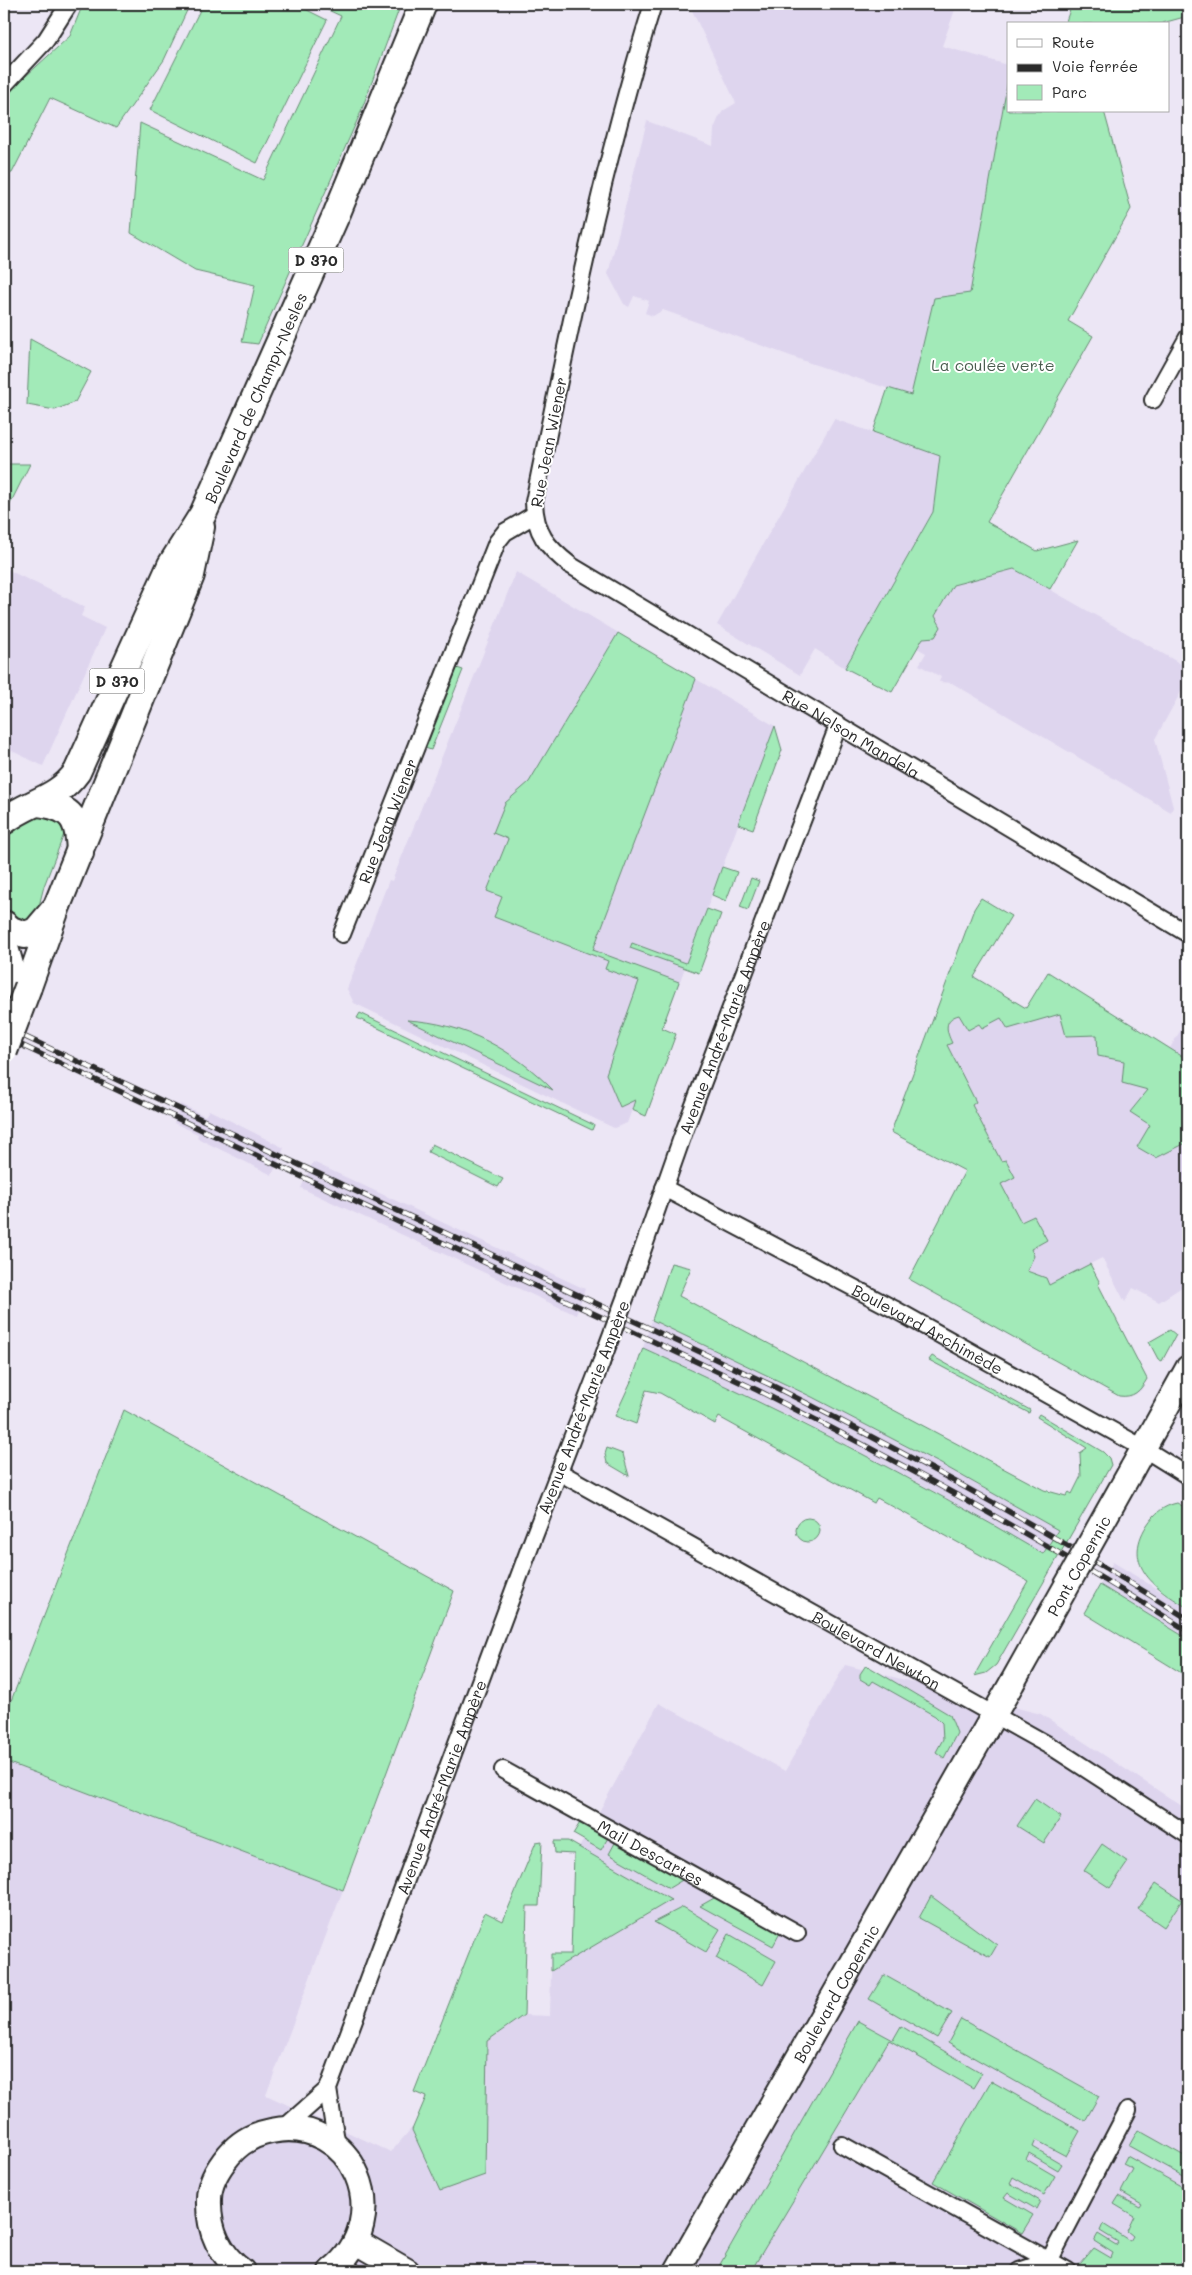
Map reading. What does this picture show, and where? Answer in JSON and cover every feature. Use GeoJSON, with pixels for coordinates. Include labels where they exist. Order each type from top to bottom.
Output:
{"type":"FeatureCollection","features":[{"type":"Feature","properties":{"kind":"main road","name":"Boulevard de Champy-Nesles"},"geometry":{"type":"LineString","coordinates":[[203,514],[344,196],[423,4]]}},
{"type":"Feature","properties":{"kind":"main road","name":"D 370"},"geometry":{"type":"LineString","coordinates":[[4,821],[17,811],[38,803],[58,792],[68,784],[77,772],[171,565],[203,514]]}},
{"type":"Feature","properties":{"kind":"main road","name":"D 370"},"geometry":{"type":"LineString","coordinates":[[80,853],[192,575],[203,514]]}},
{"type":"Feature","properties":{"kind":"main road"},"geometry":{"type":"LineString","coordinates":[[13,985],[57,906],[80,853],[77,826],[69,813],[53,805],[38,803]]}},
{"type":"Feature","properties":{"kind":"main road"},"geometry":{"type":"LineString","coordinates":[[4,924],[25,935],[36,931],[57,906]]}},
{"type":"Feature","properties":{"kind":"main road"},"geometry":{"type":"LineString","coordinates":[[4,944],[13,985],[4,1051]]}},
{"type":"Feature","properties":{"kind":"street"},"geometry":{"type":"LineString","coordinates":[[4,85],[46,40],[69,4]]}},
{"type":"Feature","properties":{"kind":"street","name":"Rue Jean Wiener"},"geometry":{"type":"LineString","coordinates":[[342,934],[497,542],[506,532],[534,515],[534,502],[542,459],[610,157],[634,66],[653,4]]}},
{"type":"Feature","properties":{"kind":"street"},"geometry":{"type":"LineString","coordinates":[[1153,400],[1188,337]]}},
{"type":"Feature","properties":{"kind":"street","name":"Rue Nelson Mandela"},"geometry":{"type":"LineString","coordinates":[[534,515],[537,526],[551,550],[570,566],[1188,934]]}},
{"type":"Feature","properties":{"kind":"street","name":"Avenue André-Marie Ampère"},"geometry":{"type":"LineString","coordinates":[[283,2128],[328,2089],[838,726]]}},
{"type":"Feature","properties":{"kind":"street","name":"Boulevard Archimède"},"geometry":{"type":"LineString","coordinates":[[664,1188],[894,1309],[1144,1448],[1188,1476]]}},
{"type":"Feature","properties":{"kind":"street"},"geometry":{"type":"LineString","coordinates":[[1144,1448],[1188,1368]]}},
{"type":"Feature","properties":{"kind":"street","name":"Pont Copernic"},"geometry":{"type":"LineString","coordinates":[[994,1715],[1144,1448]]}},
{"type":"Feature","properties":{"kind":"street","name":"Boulevard Newton"},"geometry":{"type":"LineString","coordinates":[[559,1472],[1057,1750],[1188,1835]]}},
{"type":"Feature","properties":{"kind":"street","name":"Boulevard Copernic"},"geometry":{"type":"LineString","coordinates":[[677,2271],[994,1715]]}},
{"type":"Feature","properties":{"kind":"street","name":"Mail Descartes"},"geometry":{"type":"LineString","coordinates":[[504,1770],[797,1934]]}},
{"type":"Feature","properties":{"kind":"street","name":"Avenue André-Marie Ampère"},"geometry":{"type":"LineString","coordinates":[[328,2089],[337,2147]]}},
{"type":"Feature","properties":{"kind":"street"},"geometry":{"type":"LineString","coordinates":[[1050,2266],[1128,2110]]}},
{"type":"Feature","properties":{"kind":"street"},"geometry":{"type":"LineString","coordinates":[[236,2269],[216,2243],[208,2218],[209,2192],[218,2168],[235,2148],[257,2134],[283,2128],[302,2130],[320,2136],[337,2147],[354,2167],[363,2191],[364,2217],[357,2242],[342,2268]]}},
{"type":"Feature","properties":{"kind":"street"},"geometry":{"type":"LineString","coordinates":[[842,2145],[1050,2266],[1068,2271]]}},
{"type":"Feature","properties":{"kind":"street"},"geometry":{"type":"LineString","coordinates":[[357,2242],[407,2271]]}},
{"type":"Feature","properties":{"kind":"street"},"geometry":{"type":"LineString","coordinates":[[1019,2271],[1050,2266]]}},
{"type":"Feature","properties":{"kind":"shaded area"},"geometry":{"type":"Polygon","coordinates":[[[689,4],[957,4],[942,46],[1007,65],[1007,86],[970,293],[911,396],[810,363],[663,310],[653,316],[645,313],[649,301],[634,296],[629,307],[624,304],[608,274],[647,121],[713,146],[714,129],[719,117],[723,111],[736,103],[689,4]]]}},
{"type":"Feature","properties":{"kind":"shaded area"},"geometry":{"type":"Polygon","coordinates":[[[834,419],[941,456],[933,512],[845,668],[815,649],[800,675],[717,625],[834,419]]]}},
{"type":"Feature","properties":{"kind":"shaded area"},"geometry":{"type":"Polygon","coordinates":[[[4,568],[85,607],[81,616],[105,628],[43,766],[4,747],[4,568]]]}},
{"type":"Feature","properties":{"kind":"shaded area"},"geometry":{"type":"Polygon","coordinates":[[[1014,569],[1188,668],[1188,679],[1155,739],[1173,807],[1171,812],[952,683],[939,682],[941,677],[919,665],[926,653],[917,648],[923,638],[933,636],[940,627],[935,616],[953,585],[1014,569]]]}},
{"type":"Feature","properties":{"kind":"shaded area"},"geometry":{"type":"Polygon","coordinates":[[[516,572],[775,726],[627,1123],[614,1128],[354,1003],[347,989],[389,880],[392,881],[516,572]]]}},
{"type":"Feature","properties":{"kind":"shaded area"},"geometry":{"type":"Polygon","coordinates":[[[954,964],[1026,1008],[1048,972],[1170,1048],[1188,1018],[1188,1283],[1159,1302],[1133,1288],[1125,1302],[1102,1258],[1090,1264],[1100,1283],[1098,1284],[1147,1379],[1141,1390],[1134,1395],[1119,1396],[909,1279],[965,1171],[891,1132],[954,964]]]}},
{"type":"Feature","properties":{"kind":"shaded area"},"geometry":{"type":"Polygon","coordinates":[[[181,1104],[205,1116],[209,1110],[284,1148],[272,1175],[197,1138],[198,1134],[174,1123],[181,1104]]]}},
{"type":"Feature","properties":{"kind":"shaded area"},"geometry":{"type":"Polygon","coordinates":[[[313,1162],[585,1289],[576,1315],[301,1188],[313,1162]]]}},
{"type":"Feature","properties":{"kind":"shaded area"},"geometry":{"type":"Polygon","coordinates":[[[652,1320],[812,1397],[941,1464],[1058,1529],[1043,1554],[928,1488],[800,1421],[643,1348],[652,1320]]]}},
{"type":"Feature","properties":{"kind":"shaded area"},"geometry":{"type":"Polygon","coordinates":[[[1113,1562],[1188,1608],[1188,1639],[1100,1585],[1113,1562]]]}},
{"type":"Feature","properties":{"kind":"shaded area"},"geometry":{"type":"Polygon","coordinates":[[[845,1665],[1041,1714],[1188,1810],[1188,2271],[4,2271],[4,1761],[343,1890],[266,2095],[391,2152],[487,2041],[524,2015],[550,2016],[551,1971],[571,1959],[574,1857],[659,1703],[785,1771],[845,1665]]]}},
{"type":"Feature","properties":{"kind":"green space"},"geometry":{"type":"Polygon","coordinates":[[[83,4],[190,4],[164,60],[116,128],[50,98],[12,173],[4,174],[4,96],[70,36],[83,4]]]}},
{"type":"Feature","properties":{"kind":"green space"},"geometry":{"type":"Polygon","coordinates":[[[203,4],[295,4],[327,20],[257,163],[150,110],[203,4]]]}},
{"type":"Feature","properties":{"kind":"green space"},"geometry":{"type":"Polygon","coordinates":[[[315,4],[401,4],[360,114],[258,344],[242,342],[255,285],[195,271],[131,233],[140,123],[263,180],[341,16],[315,4]]]}},
{"type":"Feature","properties":{"kind":"green space"},"geometry":{"type":"Polygon","coordinates":[[[1072,4],[1188,4],[1188,16],[1166,22],[1066,22],[1072,4]]]}},
{"type":"Feature","properties":{"kind":"green space","name":"La coulée verte"},"geometry":{"type":"Polygon","coordinates":[[[1007,86],[1007,112],[1104,112],[1131,209],[1068,321],[1093,336],[987,522],[1037,551],[1078,540],[1050,589],[1014,569],[953,585],[935,616],[941,627],[935,637],[923,638],[892,692],[845,668],[933,512],[940,456],[873,432],[888,388],[911,395],[934,298],[970,293],[1007,86]]]}},
{"type":"Feature","properties":{"kind":"green space"},"geometry":{"type":"Polygon","coordinates":[[[30,339],[91,372],[75,402],[55,410],[27,405],[30,339]]]}},
{"type":"Feature","properties":{"kind":"green space"},"geometry":{"type":"Polygon","coordinates":[[[4,464],[30,464],[4,516],[4,464]]]}},
{"type":"Feature","properties":{"kind":"green space"},"geometry":{"type":"Polygon","coordinates":[[[618,633],[696,679],[593,950],[679,982],[662,1028],[676,1034],[646,1116],[632,1110],[635,1100],[620,1107],[606,1074],[639,981],[605,969],[608,961],[494,917],[502,897],[487,891],[508,839],[493,833],[505,803],[529,782],[618,633]]]}},
{"type":"Feature","properties":{"kind":"green space"},"geometry":{"type":"Polygon","coordinates":[[[457,668],[463,670],[431,750],[425,748],[457,668]]]}},
{"type":"Feature","properties":{"kind":"green space"},"geometry":{"type":"Polygon","coordinates":[[[775,726],[782,750],[753,829],[738,824],[775,726]]]}},
{"type":"Feature","properties":{"kind":"green space"},"geometry":{"type":"Polygon","coordinates":[[[47,812],[66,829],[44,886],[37,914],[26,921],[4,916],[4,835],[9,829],[47,812]]]}},
{"type":"Feature","properties":{"kind":"green space"},"geometry":{"type":"Polygon","coordinates":[[[722,867],[737,872],[726,901],[712,895],[722,867]]]}},
{"type":"Feature","properties":{"kind":"green space"},"geometry":{"type":"Polygon","coordinates":[[[751,878],[759,881],[748,910],[740,907],[751,878]]]}},
{"type":"Feature","properties":{"kind":"green space"},"geometry":{"type":"Polygon","coordinates":[[[981,898],[1011,916],[974,977],[1026,1008],[1048,972],[1188,1060],[1188,1142],[1156,1158],[1137,1147],[1150,1125],[1130,1112],[1148,1090],[1122,1083],[1124,1061],[1098,1056],[1097,1035],[1066,1036],[1060,1014],[1008,1029],[1001,1018],[982,1028],[979,1024],[968,1030],[959,1015],[950,1019],[947,1026],[952,1043],[947,1045],[976,1102],[972,1105],[1001,1161],[1006,1160],[1015,1177],[1001,1184],[1021,1222],[1034,1216],[1047,1240],[1031,1249],[1034,1256],[1027,1271],[1046,1278],[1049,1285],[1090,1264],[1100,1283],[1098,1284],[1147,1379],[1142,1387],[1133,1395],[1119,1396],[909,1279],[965,1171],[891,1132],[974,909],[981,898]]]}},
{"type":"Feature","properties":{"kind":"green space"},"geometry":{"type":"Polygon","coordinates":[[[707,909],[721,914],[699,973],[630,948],[632,943],[686,963],[707,909]]]}},
{"type":"Feature","properties":{"kind":"green space"},"geometry":{"type":"Polygon","coordinates":[[[360,1013],[594,1125],[592,1130],[357,1018],[360,1013]]]}},
{"type":"Feature","properties":{"kind":"green space"},"geometry":{"type":"Polygon","coordinates":[[[407,1020],[449,1027],[487,1041],[522,1063],[553,1090],[407,1020]]]}},
{"type":"Feature","properties":{"kind":"green space"},"geometry":{"type":"Polygon","coordinates":[[[432,1144],[503,1179],[498,1187],[428,1152],[432,1144]]]}},
{"type":"Feature","properties":{"kind":"green space"},"geometry":{"type":"Polygon","coordinates":[[[671,1263],[691,1268],[679,1296],[1044,1490],[1066,1496],[1069,1492],[1072,1494],[1081,1476],[1080,1453],[1087,1448],[1037,1417],[1039,1414],[1103,1452],[1109,1458],[1111,1465],[996,1665],[986,1673],[974,1676],[1028,1581],[877,1498],[874,1503],[719,1417],[715,1424],[660,1393],[646,1390],[636,1424],[615,1416],[633,1377],[643,1348],[796,1420],[945,1498],[1043,1554],[1058,1530],[941,1464],[812,1397],[652,1320],[671,1263]]]}},
{"type":"Feature","properties":{"kind":"green space"},"geometry":{"type":"Polygon","coordinates":[[[1170,1330],[1176,1335],[1162,1361],[1158,1359],[1149,1342],[1170,1330]]]}},
{"type":"Feature","properties":{"kind":"green space"},"geometry":{"type":"Polygon","coordinates":[[[932,1356],[1030,1410],[1029,1413],[929,1360],[932,1356]]]}},
{"type":"Feature","properties":{"kind":"green space"},"geometry":{"type":"Polygon","coordinates":[[[124,1410],[454,1591],[343,1890],[4,1761],[4,1719],[124,1410]]]}},
{"type":"Feature","properties":{"kind":"green space"},"geometry":{"type":"Polygon","coordinates":[[[607,1448],[623,1454],[629,1476],[607,1463],[605,1454],[607,1448]]]}},
{"type":"Feature","properties":{"kind":"green space"},"geometry":{"type":"Polygon","coordinates":[[[1177,1503],[1188,1509],[1188,1608],[1165,1593],[1146,1575],[1140,1564],[1138,1553],[1140,1540],[1150,1521],[1163,1508],[1177,1503]]]}},
{"type":"Feature","properties":{"kind":"green space"},"geometry":{"type":"Polygon","coordinates":[[[808,1518],[817,1521],[820,1530],[817,1539],[808,1542],[799,1539],[796,1530],[799,1521],[808,1518]]]}},
{"type":"Feature","properties":{"kind":"green space"},"geometry":{"type":"Polygon","coordinates":[[[1100,1585],[1188,1639],[1188,1677],[1084,1613],[1100,1585]]]}},
{"type":"Feature","properties":{"kind":"green space"},"geometry":{"type":"Polygon","coordinates":[[[866,1665],[950,1715],[957,1733],[944,1758],[936,1752],[943,1739],[942,1723],[935,1716],[873,1681],[870,1685],[860,1679],[860,1674],[866,1665]]]}},
{"type":"Feature","properties":{"kind":"green space"},"geometry":{"type":"Polygon","coordinates":[[[1035,1799],[1061,1817],[1044,1843],[1017,1826],[1035,1799]]]}},
{"type":"Feature","properties":{"kind":"green space"},"geometry":{"type":"Polygon","coordinates":[[[581,1821],[609,1836],[601,1850],[573,1834],[581,1821]]]}},
{"type":"Feature","properties":{"kind":"green space"},"geometry":{"type":"Polygon","coordinates":[[[542,1841],[539,1906],[527,1906],[524,2015],[487,2041],[485,2175],[440,2191],[412,2130],[426,2097],[414,2092],[485,1912],[503,1921],[536,1842],[542,1841]]]}},
{"type":"Feature","properties":{"kind":"green space"},"geometry":{"type":"Polygon","coordinates":[[[554,1841],[568,1841],[671,1900],[551,1971],[551,1954],[571,1954],[574,1854],[555,1853],[554,1841]]]}},
{"type":"Feature","properties":{"kind":"green space"},"geometry":{"type":"Polygon","coordinates":[[[616,1841],[684,1879],[669,1888],[609,1854],[616,1841]]]}},
{"type":"Feature","properties":{"kind":"green space"},"geometry":{"type":"Polygon","coordinates":[[[1102,1844],[1128,1862],[1110,1888],[1084,1871],[1102,1844]]]}},
{"type":"Feature","properties":{"kind":"green space"},"geometry":{"type":"Polygon","coordinates":[[[1156,1883],[1182,1900],[1164,1927],[1138,1909],[1156,1883]]]}},
{"type":"Feature","properties":{"kind":"green space"},"geometry":{"type":"Polygon","coordinates":[[[931,1896],[997,1945],[990,1957],[919,1918],[931,1896]]]}},
{"type":"Feature","properties":{"kind":"green space"},"geometry":{"type":"Polygon","coordinates":[[[716,1897],[780,1933],[773,1946],[700,1906],[716,1897]]]}},
{"type":"Feature","properties":{"kind":"green space"},"geometry":{"type":"Polygon","coordinates":[[[683,1907],[720,1929],[706,1952],[654,1922],[683,1907]]]}},
{"type":"Feature","properties":{"kind":"green space"},"geometry":{"type":"Polygon","coordinates":[[[729,1934],[776,1961],[763,1985],[716,1958],[729,1934]]]}},
{"type":"Feature","properties":{"kind":"green space"},"geometry":{"type":"Polygon","coordinates":[[[884,1975],[952,2013],[937,2038],[869,1999],[884,1975]]]}},
{"type":"Feature","properties":{"kind":"green space"},"geometry":{"type":"Polygon","coordinates":[[[961,2019],[1099,2096],[1085,2121],[948,2043],[961,2019]]]}},
{"type":"Feature","properties":{"kind":"green space"},"geometry":{"type":"Polygon","coordinates":[[[858,2021],[893,2040],[901,2026],[982,2073],[973,2088],[889,2040],[751,2271],[723,2271],[718,2268],[858,2021]]]}},
{"type":"Feature","properties":{"kind":"green space"},"geometry":{"type":"Polygon","coordinates":[[[991,2081],[1080,2131],[1066,2156],[1036,2140],[1033,2147],[1062,2164],[1058,2170],[1029,2153],[1026,2159],[1055,2176],[1044,2195],[1013,2177],[1010,2183],[1040,2201],[1036,2209],[1008,2193],[1004,2198],[1033,2215],[1022,2233],[933,2182],[991,2081]]]}},
{"type":"Feature","properties":{"kind":"green space"},"geometry":{"type":"Polygon","coordinates":[[[1138,2130],[1188,2158],[1188,2179],[1129,2146],[1138,2130]]]}},
{"type":"Feature","properties":{"kind":"green space"},"geometry":{"type":"Polygon","coordinates":[[[1127,2156],[1188,2190],[1188,2249],[1176,2271],[1091,2271],[1079,2265],[1094,2248],[1111,2258],[1113,2253],[1094,2241],[1098,2234],[1116,2245],[1118,2242],[1100,2231],[1103,2224],[1130,2241],[1133,2236],[1127,2231],[1134,2216],[1114,2204],[1119,2196],[1140,2207],[1142,2204],[1121,2192],[1133,2169],[1123,2164],[1127,2156]]]}},
{"type":"Feature","properties":{"kind":"railway"},"geometry":{"type":"LineString","coordinates":[[4,1027],[771,1385],[878,1440],[1034,1526],[1188,1619]]}},
{"type":"Feature","properties":{"kind":"railway"},"geometry":{"type":"LineString","coordinates":[[4,1037],[757,1390],[867,1446],[975,1505],[1188,1631]]}}]}
